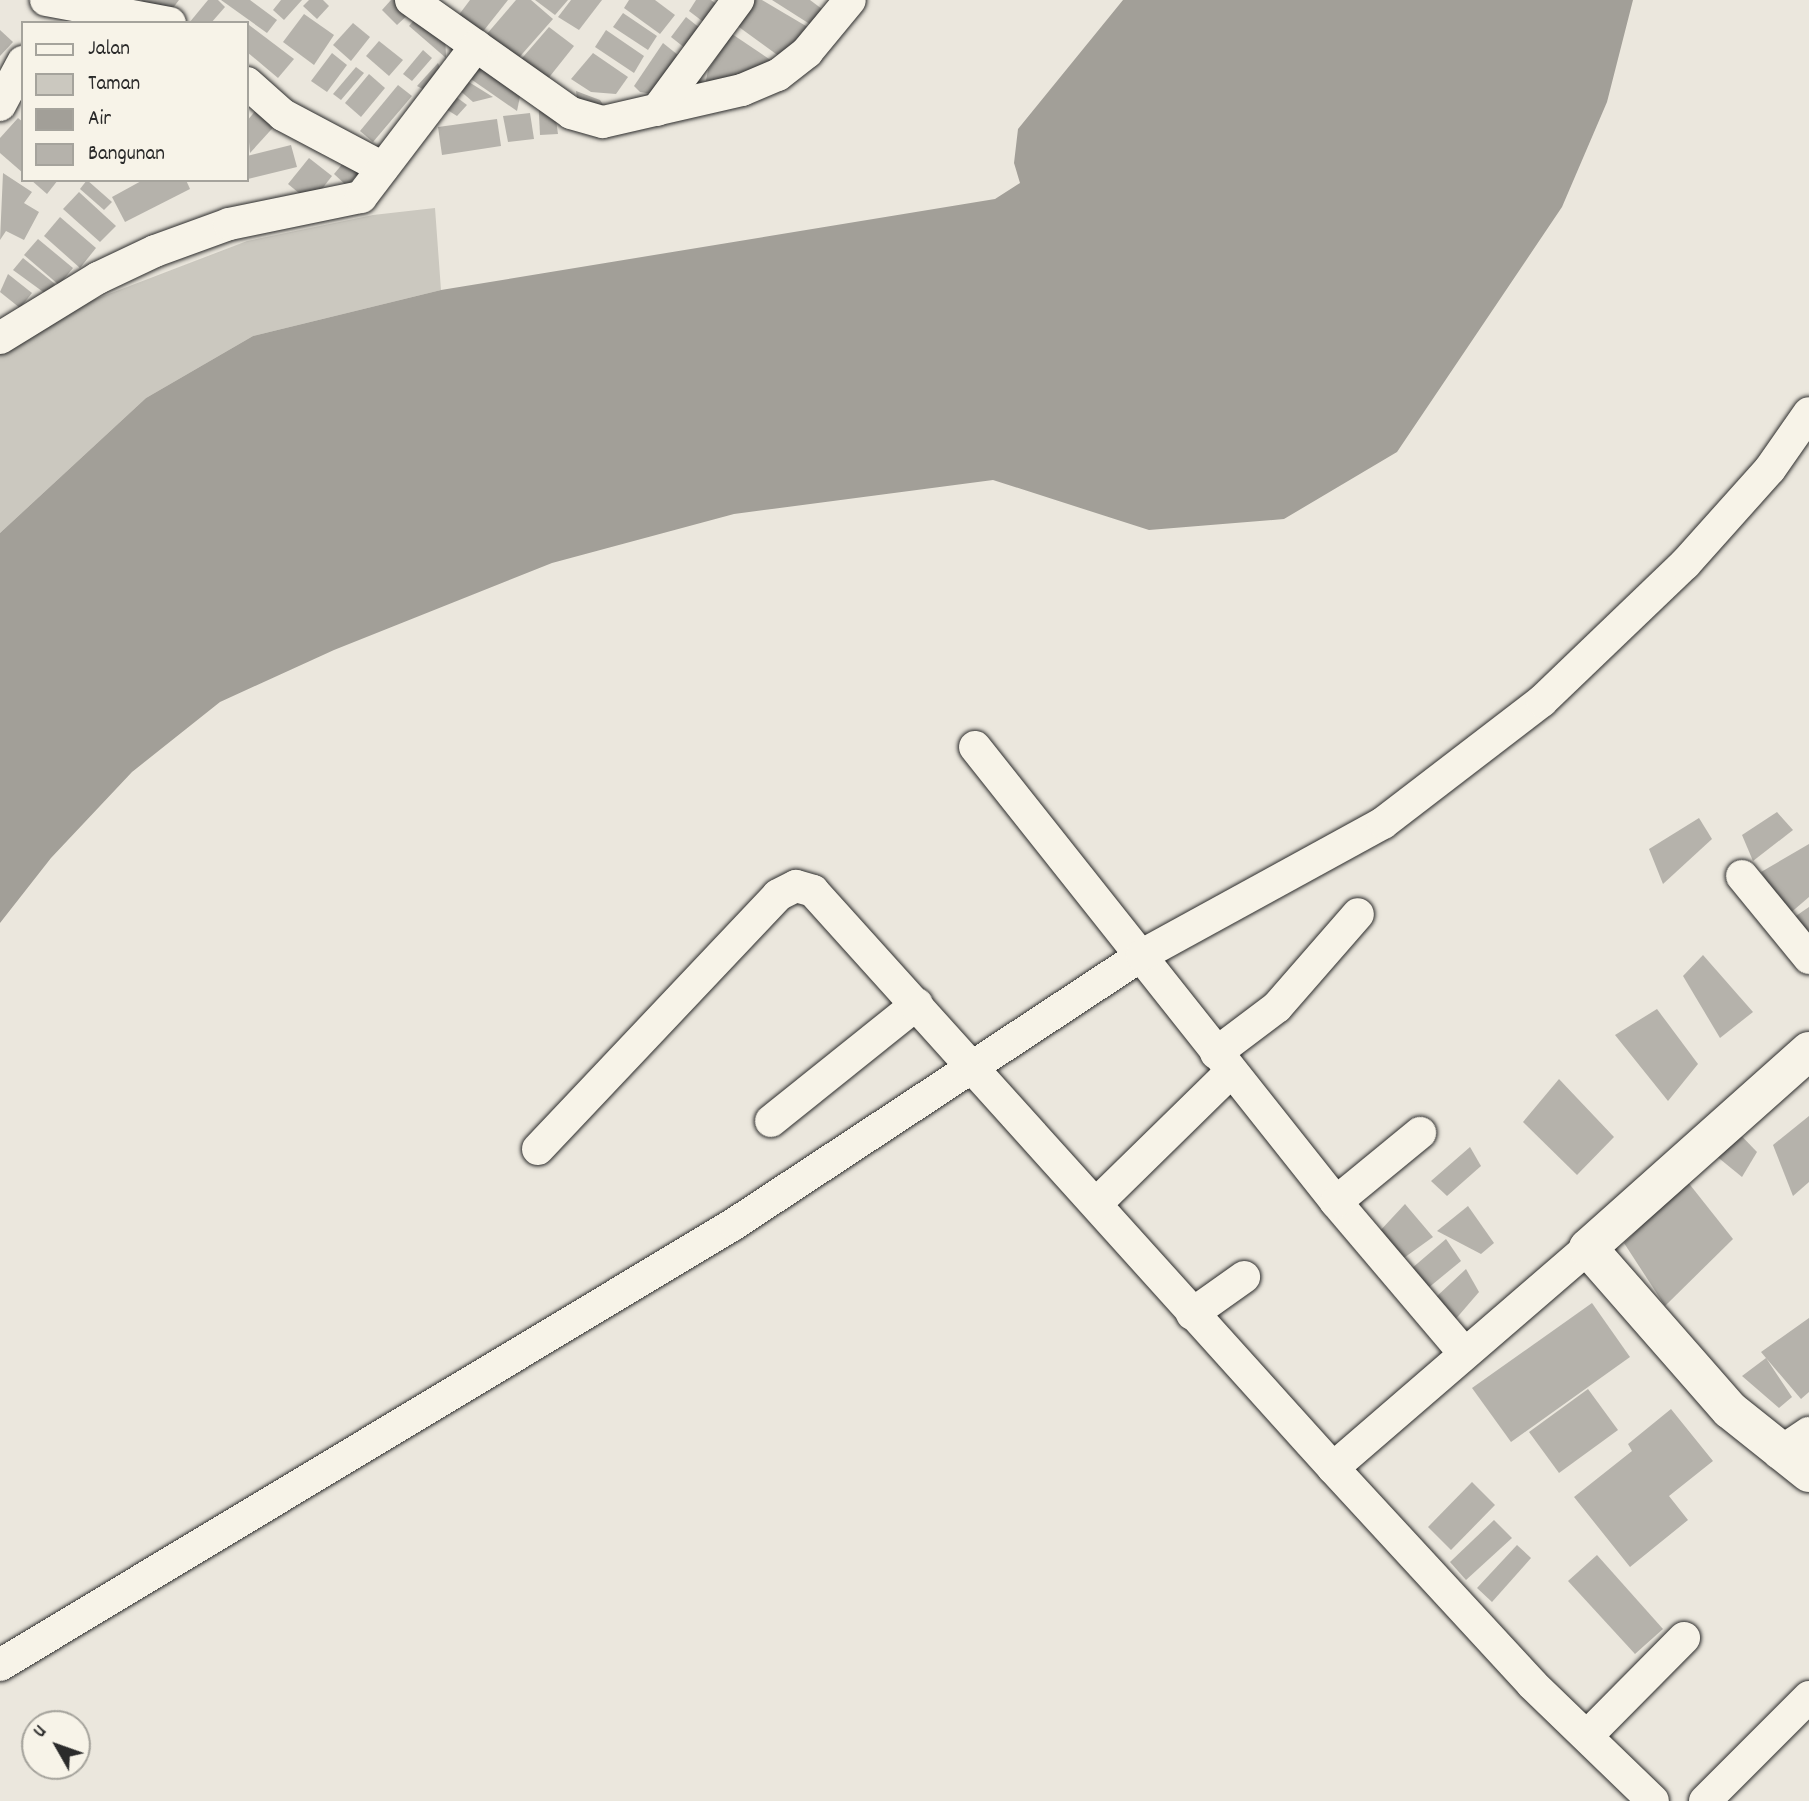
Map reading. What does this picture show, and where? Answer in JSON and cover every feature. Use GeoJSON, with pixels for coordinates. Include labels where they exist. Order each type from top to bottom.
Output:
{"type":"FeatureCollection","features":[{"type":"Feature","properties":{"kind":"street"},"geometry":{"type":"LineString","coordinates":[[411,0],[585,119],[603,122],[742,90],[778,75],[807,52],[850,0]]}},
{"type":"Feature","properties":{"kind":"street"},"geometry":{"type":"LineString","coordinates":[[657,110],[738,0]]}},
{"type":"Feature","properties":{"kind":"street"},"geometry":{"type":"LineString","coordinates":[[47,9],[152,21]]}},
{"type":"Feature","properties":{"kind":"street"},"geometry":{"type":"LineString","coordinates":[[0,338],[98,278],[155,251],[229,224],[361,197],[476,46]]}},
{"type":"Feature","properties":{"kind":"street"},"geometry":{"type":"LineString","coordinates":[[0,105],[21,66]]}},
{"type":"Feature","properties":{"kind":"street"},"geometry":{"type":"LineString","coordinates":[[248,84],[283,115],[383,168]]}},
{"type":"Feature","properties":{"kind":"street"},"geometry":{"type":"LineString","coordinates":[[0,1665],[734,1224],[971,1065],[1142,955],[1382,823],[1542,701],[1685,564],[1770,469],[1809,414]]}},
{"type":"Feature","properties":{"kind":"street"},"geometry":{"type":"LineString","coordinates":[[975,747],[1336,1202],[1463,1352]]}},
{"type":"Feature","properties":{"kind":"street"},"geometry":{"type":"LineString","coordinates":[[1742,876],[1809,958]]}},
{"type":"Feature","properties":{"kind":"street"},"geometry":{"type":"LineString","coordinates":[[538,1149],[778,895],[796,886],[813,891],[1097,1203],[1192,1314],[1532,1684],[1653,1801]]}},
{"type":"Feature","properties":{"kind":"street"},"geometry":{"type":"LineString","coordinates":[[1097,1203],[1277,1007],[1358,914]]}},
{"type":"Feature","properties":{"kind":"street"},"geometry":{"type":"LineString","coordinates":[[771,1121],[917,1004]]}},
{"type":"Feature","properties":{"kind":"street"},"geometry":{"type":"LineString","coordinates":[[1333,1468],[1463,1352],[1588,1248],[1809,1051]]}},
{"type":"Feature","properties":{"kind":"street"},"geometry":{"type":"LineString","coordinates":[[1336,1202],[1420,1133]]}},
{"type":"Feature","properties":{"kind":"street"},"geometry":{"type":"LineString","coordinates":[[1588,1248],[1730,1410],[1799,1453]]}},
{"type":"Feature","properties":{"kind":"street"},"geometry":{"type":"LineString","coordinates":[[1192,1314],[1244,1277]]}},
{"type":"Feature","properties":{"kind":"street"},"geometry":{"type":"LineString","coordinates":[[1587,1736],[1684,1638]]}},
{"type":"Feature","properties":{"kind":"street"},"geometry":{"type":"LineString","coordinates":[[1705,1801],[1809,1697]]}},
{"type":"Feature","properties":{"kind":"green space"},"geometry":{"type":"Polygon","coordinates":[[[435,208],[441,290],[253,336],[146,398],[0,533],[0,346],[33,323],[247,241],[373,215],[435,208]]]}},
{"type":"Feature","properties":{"kind":"water"},"geometry":{"type":"Polygon","coordinates":[[[1123,0],[1633,0],[1607,102],[1562,207],[1397,452],[1284,519],[1149,530],[993,480],[734,514],[552,563],[334,650],[220,702],[132,772],[51,858],[0,923],[0,533],[146,398],[253,336],[441,290],[995,199],[1020,183],[1014,163],[1018,129],[1123,0]]]}},
{"type":"Feature","properties":{"kind":"building"},"geometry":{"type":"Polygon","coordinates":[[[141,0],[179,0],[164,20],[141,0]]]}},
{"type":"Feature","properties":{"kind":"building"},"geometry":{"type":"Polygon","coordinates":[[[208,0],[218,0],[225,7],[213,21],[191,21],[208,0]]]}},
{"type":"Feature","properties":{"kind":"building"},"geometry":{"type":"Polygon","coordinates":[[[221,0],[250,0],[277,20],[267,33],[221,0]]]}},
{"type":"Feature","properties":{"kind":"building"},"geometry":{"type":"Polygon","coordinates":[[[281,0],[302,0],[284,20],[273,10],[281,0]]]}},
{"type":"Feature","properties":{"kind":"building"},"geometry":{"type":"Polygon","coordinates":[[[309,0],[323,0],[329,6],[317,19],[303,6],[309,0]]]}},
{"type":"Feature","properties":{"kind":"building"},"geometry":{"type":"Polygon","coordinates":[[[391,0],[401,0],[412,11],[397,25],[382,10],[391,0]]]}},
{"type":"Feature","properties":{"kind":"building"},"geometry":{"type":"Polygon","coordinates":[[[470,0],[508,0],[481,34],[458,16],[470,0]]]}},
{"type":"Feature","properties":{"kind":"building"},"geometry":{"type":"Polygon","coordinates":[[[516,0],[531,0],[553,19],[516,61],[486,35],[516,0]]]}},
{"type":"Feature","properties":{"kind":"building"},"geometry":{"type":"Polygon","coordinates":[[[535,0],[568,0],[555,15],[535,0]]]}},
{"type":"Feature","properties":{"kind":"building"},"geometry":{"type":"Polygon","coordinates":[[[571,0],[602,0],[579,30],[558,17],[571,0]]]}},
{"type":"Feature","properties":{"kind":"building"},"geometry":{"type":"Polygon","coordinates":[[[629,0],[655,0],[675,15],[660,34],[624,8],[629,0]]]}},
{"type":"Feature","properties":{"kind":"building"},"geometry":{"type":"Polygon","coordinates":[[[696,0],[711,0],[728,13],[714,30],[689,11],[696,0]]]}},
{"type":"Feature","properties":{"kind":"building"},"geometry":{"type":"Polygon","coordinates":[[[743,0],[762,0],[811,29],[787,62],[728,19],[743,0]]]}},
{"type":"Feature","properties":{"kind":"building"},"geometry":{"type":"Polygon","coordinates":[[[772,0],[810,0],[826,12],[816,28],[772,0]]]}},
{"type":"Feature","properties":{"kind":"building"},"geometry":{"type":"Polygon","coordinates":[[[422,11],[445,30],[446,58],[409,26],[422,11]]]}},
{"type":"Feature","properties":{"kind":"building"},"geometry":{"type":"Polygon","coordinates":[[[623,13],[657,36],[648,50],[613,27],[623,13]]]}},
{"type":"Feature","properties":{"kind":"building"},"geometry":{"type":"Polygon","coordinates":[[[304,14],[334,35],[314,65],[283,42],[304,14]]]}},
{"type":"Feature","properties":{"kind":"building"},"geometry":{"type":"Polygon","coordinates":[[[686,17],[710,36],[695,56],[671,37],[686,17]]]}},
{"type":"Feature","properties":{"kind":"building"},"geometry":{"type":"Polygon","coordinates":[[[353,23],[370,37],[351,61],[333,45],[353,23]]]}},
{"type":"Feature","properties":{"kind":"building"},"geometry":{"type":"Polygon","coordinates":[[[249,25],[294,59],[278,78],[248,53],[249,25]]]}},
{"type":"Feature","properties":{"kind":"building"},"geometry":{"type":"Polygon","coordinates":[[[549,27],[574,46],[543,85],[517,64],[549,27]]]}},
{"type":"Feature","properties":{"kind":"building"},"geometry":{"type":"Polygon","coordinates":[[[0,30],[13,42],[0,56],[0,30]]]}},
{"type":"Feature","properties":{"kind":"building"},"geometry":{"type":"Polygon","coordinates":[[[606,30],[644,56],[634,73],[595,47],[606,30]]]}},
{"type":"Feature","properties":{"kind":"building"},"geometry":{"type":"Polygon","coordinates":[[[732,34],[781,67],[703,97],[708,70],[732,34]]]}},
{"type":"Feature","properties":{"kind":"building"},"geometry":{"type":"Polygon","coordinates":[[[379,41],[403,60],[389,76],[366,56],[379,41]]]}},
{"type":"Feature","properties":{"kind":"building"},"geometry":{"type":"Polygon","coordinates":[[[663,43],[688,63],[665,96],[640,92],[634,86],[663,43]]]}},
{"type":"Feature","properties":{"kind":"building"},"geometry":{"type":"Polygon","coordinates":[[[423,50],[432,58],[412,81],[403,74],[423,50]]]}},
{"type":"Feature","properties":{"kind":"building"},"geometry":{"type":"Polygon","coordinates":[[[332,53],[347,65],[327,92],[311,81],[332,53]]]}},
{"type":"Feature","properties":{"kind":"building"},"geometry":{"type":"Polygon","coordinates":[[[593,53],[628,77],[616,94],[591,92],[571,79],[593,53]]]}},
{"type":"Feature","properties":{"kind":"building"},"geometry":{"type":"Polygon","coordinates":[[[481,54],[523,82],[517,111],[465,75],[481,54]]]}},
{"type":"Feature","properties":{"kind":"building"},"geometry":{"type":"Polygon","coordinates":[[[438,63],[444,77],[432,94],[417,86],[438,63]]]}},
{"type":"Feature","properties":{"kind":"building"},"geometry":{"type":"Polygon","coordinates":[[[356,67],[364,73],[341,100],[333,94],[356,67]]]}},
{"type":"Feature","properties":{"kind":"building"},"geometry":{"type":"Polygon","coordinates":[[[369,74],[385,88],[361,117],[345,103],[369,74]]]}},
{"type":"Feature","properties":{"kind":"building"},"geometry":{"type":"Polygon","coordinates":[[[464,79],[493,97],[473,102],[457,88],[464,79]]]}},
{"type":"Feature","properties":{"kind":"building"},"geometry":{"type":"Polygon","coordinates":[[[398,85],[412,96],[373,142],[360,131],[398,85]]]}},
{"type":"Feature","properties":{"kind":"building"},"geometry":{"type":"Polygon","coordinates":[[[576,91],[600,100],[605,108],[579,114],[576,91]]]}},
{"type":"Feature","properties":{"kind":"building"},"geometry":{"type":"Polygon","coordinates":[[[451,93],[467,105],[457,116],[441,106],[451,93]]]}},
{"type":"Feature","properties":{"kind":"building"},"geometry":{"type":"Polygon","coordinates":[[[538,95],[554,106],[558,134],[540,135],[538,95]]]}},
{"type":"Feature","properties":{"kind":"building"},"geometry":{"type":"Polygon","coordinates":[[[261,104],[280,120],[250,153],[248,132],[248,120],[261,104]]]}},
{"type":"Feature","properties":{"kind":"building"},"geometry":{"type":"Polygon","coordinates":[[[530,113],[534,139],[508,142],[503,116],[530,113]]]}},
{"type":"Feature","properties":{"kind":"building"},"geometry":{"type":"Polygon","coordinates":[[[18,118],[21,120],[21,171],[0,153],[0,138],[18,118]]]}},
{"type":"Feature","properties":{"kind":"building"},"geometry":{"type":"Polygon","coordinates":[[[497,119],[501,146],[442,155],[438,127],[497,119]]]}},
{"type":"Feature","properties":{"kind":"building"},"geometry":{"type":"Polygon","coordinates":[[[291,145],[297,167],[248,179],[248,156],[291,145]]]}},
{"type":"Feature","properties":{"kind":"building"},"geometry":{"type":"Polygon","coordinates":[[[349,156],[363,168],[347,186],[334,174],[349,156]]]}},
{"type":"Feature","properties":{"kind":"building"},"geometry":{"type":"Polygon","coordinates":[[[309,158],[332,176],[311,203],[288,184],[309,158]]]}},
{"type":"Feature","properties":{"kind":"building"},"geometry":{"type":"Polygon","coordinates":[[[3,173],[32,192],[24,203],[39,212],[24,240],[6,231],[0,240],[3,173]]]}},
{"type":"Feature","properties":{"kind":"building"},"geometry":{"type":"Polygon","coordinates":[[[33,182],[56,182],[47,194],[33,182]]]}},
{"type":"Feature","properties":{"kind":"building"},"geometry":{"type":"Polygon","coordinates":[[[85,182],[89,182],[112,202],[104,210],[80,189],[85,182]]]}},
{"type":"Feature","properties":{"kind":"building"},"geometry":{"type":"Polygon","coordinates":[[[139,182],[187,182],[190,189],[125,222],[112,197],[139,182]]]}},
{"type":"Feature","properties":{"kind":"building"},"geometry":{"type":"Polygon","coordinates":[[[79,192],[116,226],[100,242],[63,209],[79,192]]]}},
{"type":"Feature","properties":{"kind":"building"},"geometry":{"type":"Polygon","coordinates":[[[60,217],[96,248],[80,268],[44,236],[60,217]]]}},
{"type":"Feature","properties":{"kind":"building"},"geometry":{"type":"Polygon","coordinates":[[[38,239],[73,268],[59,285],[24,255],[38,239]]]}},
{"type":"Feature","properties":{"kind":"building"},"geometry":{"type":"Polygon","coordinates":[[[23,258],[55,284],[46,294],[13,270],[23,258]]]}},
{"type":"Feature","properties":{"kind":"building"},"geometry":{"type":"Polygon","coordinates":[[[8,274],[32,293],[20,308],[0,292],[8,274]]]}},
{"type":"Feature","properties":{"kind":"building"},"geometry":{"type":"Polygon","coordinates":[[[1777,812],[1793,830],[1753,861],[1742,835],[1777,812]]]}},
{"type":"Feature","properties":{"kind":"building"},"geometry":{"type":"Polygon","coordinates":[[[1699,818],[1712,839],[1663,884],[1649,849],[1699,818]]]}},
{"type":"Feature","properties":{"kind":"building"},"geometry":{"type":"Polygon","coordinates":[[[1809,844],[1809,897],[1788,915],[1761,872],[1809,844]]]}},
{"type":"Feature","properties":{"kind":"building"},"geometry":{"type":"Polygon","coordinates":[[[1809,907],[1809,940],[1790,920],[1809,907]]]}},
{"type":"Feature","properties":{"kind":"building"},"geometry":{"type":"Polygon","coordinates":[[[1703,955],[1753,1012],[1720,1038],[1683,976],[1703,955]]]}},
{"type":"Feature","properties":{"kind":"building"},"geometry":{"type":"Polygon","coordinates":[[[1657,1009],[1698,1064],[1668,1101],[1615,1035],[1657,1009]]]}},
{"type":"Feature","properties":{"kind":"building"},"geometry":{"type":"Polygon","coordinates":[[[1559,1079],[1614,1137],[1577,1175],[1523,1122],[1559,1079]]]}},
{"type":"Feature","properties":{"kind":"building"},"geometry":{"type":"Polygon","coordinates":[[[1809,1116],[1809,1182],[1793,1196],[1773,1145],[1809,1116]]]}},
{"type":"Feature","properties":{"kind":"building"},"geometry":{"type":"Polygon","coordinates":[[[1730,1124],[1757,1152],[1742,1177],[1704,1146],[1730,1124]]]}},
{"type":"Feature","properties":{"kind":"building"},"geometry":{"type":"Polygon","coordinates":[[[1470,1147],[1481,1166],[1447,1196],[1431,1181],[1470,1147]]]}},
{"type":"Feature","properties":{"kind":"building"},"geometry":{"type":"Polygon","coordinates":[[[1687,1181],[1733,1239],[1665,1306],[1624,1243],[1687,1181]]]}},
{"type":"Feature","properties":{"kind":"building"},"geometry":{"type":"Polygon","coordinates":[[[1405,1204],[1433,1237],[1401,1260],[1378,1233],[1405,1204]]]}},
{"type":"Feature","properties":{"kind":"building"},"geometry":{"type":"Polygon","coordinates":[[[1468,1206],[1494,1243],[1481,1254],[1437,1231],[1468,1206]]]}},
{"type":"Feature","properties":{"kind":"building"},"geometry":{"type":"Polygon","coordinates":[[[1446,1239],[1461,1261],[1422,1293],[1411,1269],[1446,1239]]]}},
{"type":"Feature","properties":{"kind":"building"},"geometry":{"type":"Polygon","coordinates":[[[1466,1269],[1479,1292],[1454,1321],[1435,1298],[1466,1269]]]}},
{"type":"Feature","properties":{"kind":"building"},"geometry":{"type":"Polygon","coordinates":[[[1592,1303],[1630,1357],[1511,1442],[1472,1388],[1592,1303]]]}},
{"type":"Feature","properties":{"kind":"building"},"geometry":{"type":"Polygon","coordinates":[[[1809,1318],[1809,1392],[1801,1399],[1761,1352],[1809,1318]]]}},
{"type":"Feature","properties":{"kind":"building"},"geometry":{"type":"Polygon","coordinates":[[[1766,1358],[1792,1397],[1779,1408],[1742,1376],[1766,1358]]]}},
{"type":"Feature","properties":{"kind":"building"},"geometry":{"type":"Polygon","coordinates":[[[1588,1389],[1618,1430],[1559,1473],[1529,1432],[1588,1389]]]}},
{"type":"Feature","properties":{"kind":"building"},"geometry":{"type":"Polygon","coordinates":[[[1671,1409],[1713,1461],[1669,1496],[1688,1520],[1630,1567],[1574,1497],[1632,1451],[1628,1444],[1671,1409]]]}},
{"type":"Feature","properties":{"kind":"building"},"geometry":{"type":"Polygon","coordinates":[[[1472,1482],[1495,1505],[1451,1550],[1428,1527],[1472,1482]]]}},
{"type":"Feature","properties":{"kind":"building"},"geometry":{"type":"Polygon","coordinates":[[[1494,1520],[1512,1538],[1466,1580],[1450,1562],[1494,1520]]]}},
{"type":"Feature","properties":{"kind":"building"},"geometry":{"type":"Polygon","coordinates":[[[1517,1545],[1531,1558],[1492,1602],[1477,1588],[1517,1545]]]}},
{"type":"Feature","properties":{"kind":"building"},"geometry":{"type":"Polygon","coordinates":[[[1597,1555],[1663,1629],[1635,1654],[1568,1581],[1597,1555]]]}}]}
